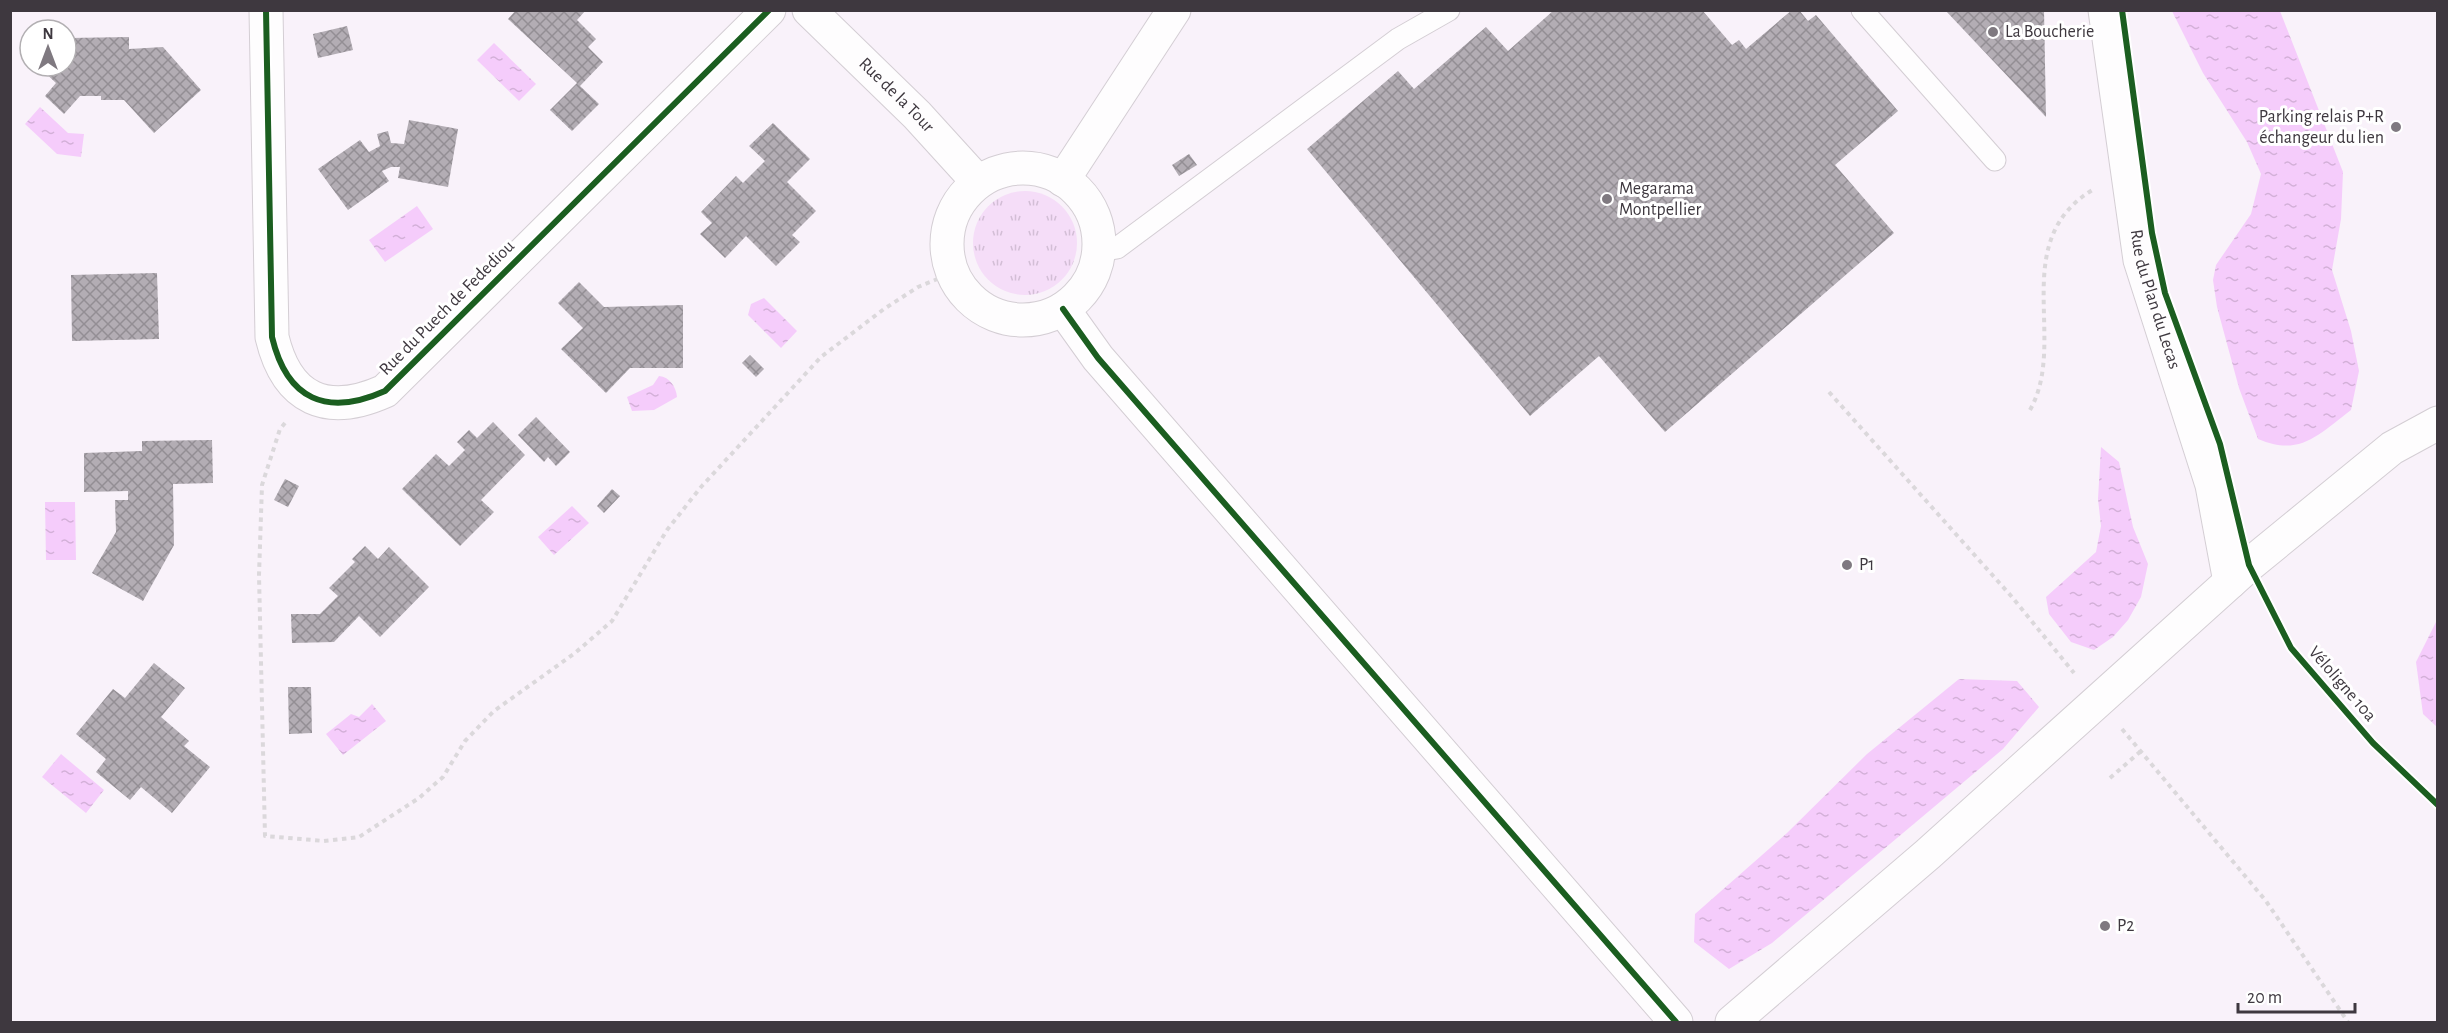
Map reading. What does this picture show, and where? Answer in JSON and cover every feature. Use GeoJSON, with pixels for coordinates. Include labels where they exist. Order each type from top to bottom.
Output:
{"type":"FeatureCollection","features":[{"type":"Feature","properties":{"kind":"street","name":"Rue du Puech de Fedediou"},"geometry":{"type":"LineString","coordinates":[[266,10],[272,337],[277,360],[298,390],[311,397],[341,405],[355,403],[385,392],[769,10]]}},
{"type":"Feature","properties":{"kind":"street","name":"Rue de la Tour"},"geometry":{"type":"LineString","coordinates":[[809,10],[917,115],[978,182]]}},
{"type":"Feature","properties":{"kind":"street"},"geometry":{"type":"LineString","coordinates":[[1063,180],[1174,10]]}},
{"type":"Feature","properties":{"kind":"street","name":"Rue du Plan du Lecas"},"geometry":{"type":"LineString","coordinates":[[2105,10],[2140,260],[2212,485],[2230,582]]}},
{"type":"Feature","properties":{"kind":"street"},"geometry":{"type":"LineString","coordinates":[[1027,168],[1052,174],[1063,180],[1083,197],[1099,236],[1096,264],[1084,290],[1063,309],[1043,317],[1021,320],[999,316],[979,307],[963,292],[952,273],[947,248],[950,223],[960,201],[978,182],[1001,171],[1027,168]]}},
{"type":"Feature","properties":{"kind":"street"},"geometry":{"type":"LineString","coordinates":[[1063,309],[1098,358],[1676,1023]]}},
{"type":"Feature","properties":{"kind":"street"},"geometry":{"type":"LineString","coordinates":[[1732,1023],[1928,854],[2230,582],[2392,447],[2438,423]]}},
{"type":"Feature","properties":{"kind":"lane"},"geometry":{"type":"LineString","coordinates":[[1099,251],[1118,248],[1398,39],[1449,10]]}},
{"type":"Feature","properties":{"kind":"lane"},"geometry":{"type":"LineString","coordinates":[[1862,10],[1995,160]]}},
{"type":"Feature","properties":{"kind":"path"},"geometry":{"type":"LineString","coordinates":[[2030,410],[2038,395],[2044,350],[2045,261],[2063,213],[2091,191],[2127,172]]}},
{"type":"Feature","properties":{"kind":"path"},"geometry":{"type":"LineString","coordinates":[[311,397],[280,429],[262,485],[259,575],[264,836],[324,841],[359,837],[419,798],[443,777],[465,741],[494,711],[575,654],[612,621],[667,530],[701,487],[821,357],[884,309],[918,287],[952,273]]}},
{"type":"Feature","properties":{"kind":"path"},"geometry":{"type":"LineString","coordinates":[[2110,778],[2141,751]]}},
{"type":"Feature","properties":{"kind":"green space"},"geometry":{"type":"Polygon","coordinates":[[[1025,191],[1045,195],[1062,206],[1073,223],[1077,243],[1073,263],[1062,280],[1045,291],[1025,295],[1005,291],[988,280],[977,263],[973,243],[977,223],[988,206],[1005,195],[1025,191]]]}},
{"type":"Feature","properties":{"kind":"water"},"geometry":{"type":"Polygon","coordinates":[[[2172,11],[2280,11],[2343,172],[2341,219],[2332,270],[2351,331],[2359,371],[2351,410],[2308,441],[2286,446],[2258,439],[2239,388],[2217,307],[2213,280],[2216,265],[2251,214],[2261,174],[2247,142],[2203,73],[2172,11]]]}},
{"type":"Feature","properties":{"kind":"water"},"geometry":{"type":"Polygon","coordinates":[[[494,43],[536,84],[519,101],[477,60],[494,43]]]}},
{"type":"Feature","properties":{"kind":"water"},"geometry":{"type":"Polygon","coordinates":[[[40,107],[68,133],[84,134],[81,157],[57,154],[25,124],[40,107]]]}},
{"type":"Feature","properties":{"kind":"water"},"geometry":{"type":"Polygon","coordinates":[[[417,206],[433,229],[385,262],[369,240],[417,206]]]}},
{"type":"Feature","properties":{"kind":"water"},"geometry":{"type":"Polygon","coordinates":[[[764,298],[797,331],[781,348],[748,315],[751,304],[764,298]]]}},
{"type":"Feature","properties":{"kind":"water"},"geometry":{"type":"Polygon","coordinates":[[[659,376],[672,383],[677,397],[654,410],[632,411],[627,397],[653,385],[659,376]]]}},
{"type":"Feature","properties":{"kind":"water"},"geometry":{"type":"Polygon","coordinates":[[[2101,447],[2119,462],[2133,527],[2148,564],[2141,597],[2128,620],[2113,637],[2094,650],[2071,642],[2049,614],[2046,597],[2096,552],[2101,526],[2098,499],[2101,447]]]}},
{"type":"Feature","properties":{"kind":"water"},"geometry":{"type":"Polygon","coordinates":[[[45,502],[75,502],[76,560],[46,560],[45,502]]]}},
{"type":"Feature","properties":{"kind":"water"},"geometry":{"type":"Polygon","coordinates":[[[572,506],[589,523],[554,555],[538,537],[572,506]]]}},
{"type":"Feature","properties":{"kind":"water"},"geometry":{"type":"Polygon","coordinates":[[[2437,620],[2437,727],[2423,714],[2416,662],[2437,620]]]}},
{"type":"Feature","properties":{"kind":"water"},"geometry":{"type":"Polygon","coordinates":[[[1959,679],[2017,681],[2039,707],[2003,749],[1772,943],[1729,969],[1694,942],[1695,914],[1787,833],[1867,754],[1959,679]]]}},
{"type":"Feature","properties":{"kind":"water"},"geometry":{"type":"Polygon","coordinates":[[[372,704],[386,721],[343,755],[326,734],[351,714],[359,717],[372,704]]]}},
{"type":"Feature","properties":{"kind":"water"},"geometry":{"type":"Polygon","coordinates":[[[61,754],[104,790],[86,813],[42,777],[61,754]]]}},
{"type":"Feature","properties":{"kind":"building"},"geometry":{"type":"Polygon","coordinates":[[[516,10],[586,10],[577,20],[596,39],[588,47],[603,62],[580,86],[599,104],[572,131],[550,110],[577,83],[508,19],[516,10]]]}},
{"type":"Feature","properties":{"kind":"building","name":"Megarama Montpellier"},"geometry":{"type":"Polygon","coordinates":[[[1554,10],[1702,10],[1732,45],[1739,40],[1746,49],[1792,10],[1799,10],[1808,21],[1816,15],[1898,111],[1835,165],[1894,233],[1665,432],[1599,356],[1530,416],[1307,149],[1398,71],[1414,89],[1486,27],[1508,51],[1554,10]]]}},
{"type":"Feature","properties":{"kind":"building"},"geometry":{"type":"Polygon","coordinates":[[[1945,10],[2044,10],[2046,117],[1945,10]]]}},
{"type":"Feature","properties":{"kind":"building"},"geometry":{"type":"Polygon","coordinates":[[[347,26],[353,50],[318,58],[313,34],[347,26]]]}},
{"type":"Feature","properties":{"kind":"building"},"geometry":{"type":"Polygon","coordinates":[[[129,37],[129,49],[163,47],[201,90],[154,133],[124,100],[101,100],[101,96],[80,96],[64,114],[45,96],[56,83],[51,78],[78,78],[78,38],[129,37]]]}},
{"type":"Feature","properties":{"kind":"building"},"geometry":{"type":"Polygon","coordinates":[[[409,120],[458,129],[448,187],[398,178],[400,167],[391,167],[382,171],[389,181],[348,210],[318,169],[360,140],[369,152],[380,146],[377,134],[388,131],[391,143],[404,144],[409,120]]]}},
{"type":"Feature","properties":{"kind":"building"},"geometry":{"type":"Polygon","coordinates":[[[773,123],[810,159],[787,182],[816,211],[792,235],[800,242],[776,266],[746,236],[725,258],[700,234],[712,223],[701,212],[736,176],[743,183],[765,161],[749,146],[773,123]]]}},
{"type":"Feature","properties":{"kind":"building"},"geometry":{"type":"Polygon","coordinates":[[[1189,154],[1197,165],[1179,176],[1172,165],[1189,154]]]}},
{"type":"Feature","properties":{"kind":"building"},"geometry":{"type":"Polygon","coordinates":[[[157,273],[159,339],[72,341],[71,275],[157,273]]]}},
{"type":"Feature","properties":{"kind":"building"},"geometry":{"type":"Polygon","coordinates":[[[579,282],[604,307],[683,305],[683,368],[630,368],[606,393],[561,349],[583,328],[558,303],[579,282]]]}},
{"type":"Feature","properties":{"kind":"building"},"geometry":{"type":"Polygon","coordinates":[[[750,355],[764,369],[756,377],[742,363],[750,355]]]}},
{"type":"Feature","properties":{"kind":"building"},"geometry":{"type":"Polygon","coordinates":[[[536,417],[570,452],[556,466],[548,457],[544,462],[518,435],[536,417]]]}},
{"type":"Feature","properties":{"kind":"building"},"geometry":{"type":"Polygon","coordinates":[[[493,422],[525,455],[481,500],[494,512],[460,546],[402,489],[436,454],[449,466],[465,450],[457,442],[469,430],[477,438],[493,422]]]}},
{"type":"Feature","properties":{"kind":"building"},"geometry":{"type":"Polygon","coordinates":[[[212,440],[213,483],[173,484],[174,545],[143,601],[92,573],[116,532],[115,500],[128,500],[128,491],[84,492],[84,453],[142,451],[142,441],[212,440]]]}},
{"type":"Feature","properties":{"kind":"building"},"geometry":{"type":"Polygon","coordinates":[[[285,479],[299,486],[288,507],[274,500],[285,479]]]}},
{"type":"Feature","properties":{"kind":"building"},"geometry":{"type":"Polygon","coordinates":[[[612,489],[620,496],[604,513],[597,506],[612,489]]]}},
{"type":"Feature","properties":{"kind":"building"},"geometry":{"type":"Polygon","coordinates":[[[365,546],[378,559],[389,547],[429,587],[380,637],[359,616],[334,642],[292,643],[291,614],[320,614],[338,596],[329,588],[355,562],[352,559],[365,546]]]}},
{"type":"Feature","properties":{"kind":"building"},"geometry":{"type":"Polygon","coordinates":[[[154,663],[185,688],[161,717],[189,741],[184,746],[210,767],[172,813],[141,787],[130,800],[96,772],[106,759],[76,734],[113,689],[125,698],[154,663]]]}},
{"type":"Feature","properties":{"kind":"building"},"geometry":{"type":"Polygon","coordinates":[[[288,687],[311,687],[312,733],[289,734],[288,687]]]}},
{"type":"Feature","properties":{"kind":"cycle path"},"geometry":{"type":"LineString","coordinates":[[266,10],[272,337],[288,376],[299,389],[312,397],[328,402],[364,399],[385,391],[769,10]]}},
{"type":"Feature","properties":{"kind":"cycle path","name":"Véloligne 10a"},"geometry":{"type":"LineString","coordinates":[[2122,10],[2152,233],[2165,293],[2220,444],[2249,565],[2291,648],[2373,743],[2438,805]]}},
{"type":"Feature","properties":{"kind":"cycle path"},"geometry":{"type":"LineString","coordinates":[[1063,309],[1098,358],[1676,1022]]}},
{"type":"Feature","properties":{"kind":"place","name":"La Boucherie"},"geometry":{"type":"Point","coordinates":[1993,32]}},
{"type":"Feature","properties":{"kind":"place","name":"Parking relais P+R échangeur du lien"},"geometry":{"type":"Point","coordinates":[2396,127]}},
{"type":"Feature","properties":{"kind":"place","name":"Megarama Montpellier"},"geometry":{"type":"Point","coordinates":[1607,199]}},
{"type":"Feature","properties":{"kind":"place","name":"P1"},"geometry":{"type":"Point","coordinates":[1847,565]}},
{"type":"Feature","properties":{"kind":"place","name":"P2"},"geometry":{"type":"Point","coordinates":[2105,926]}}]}
